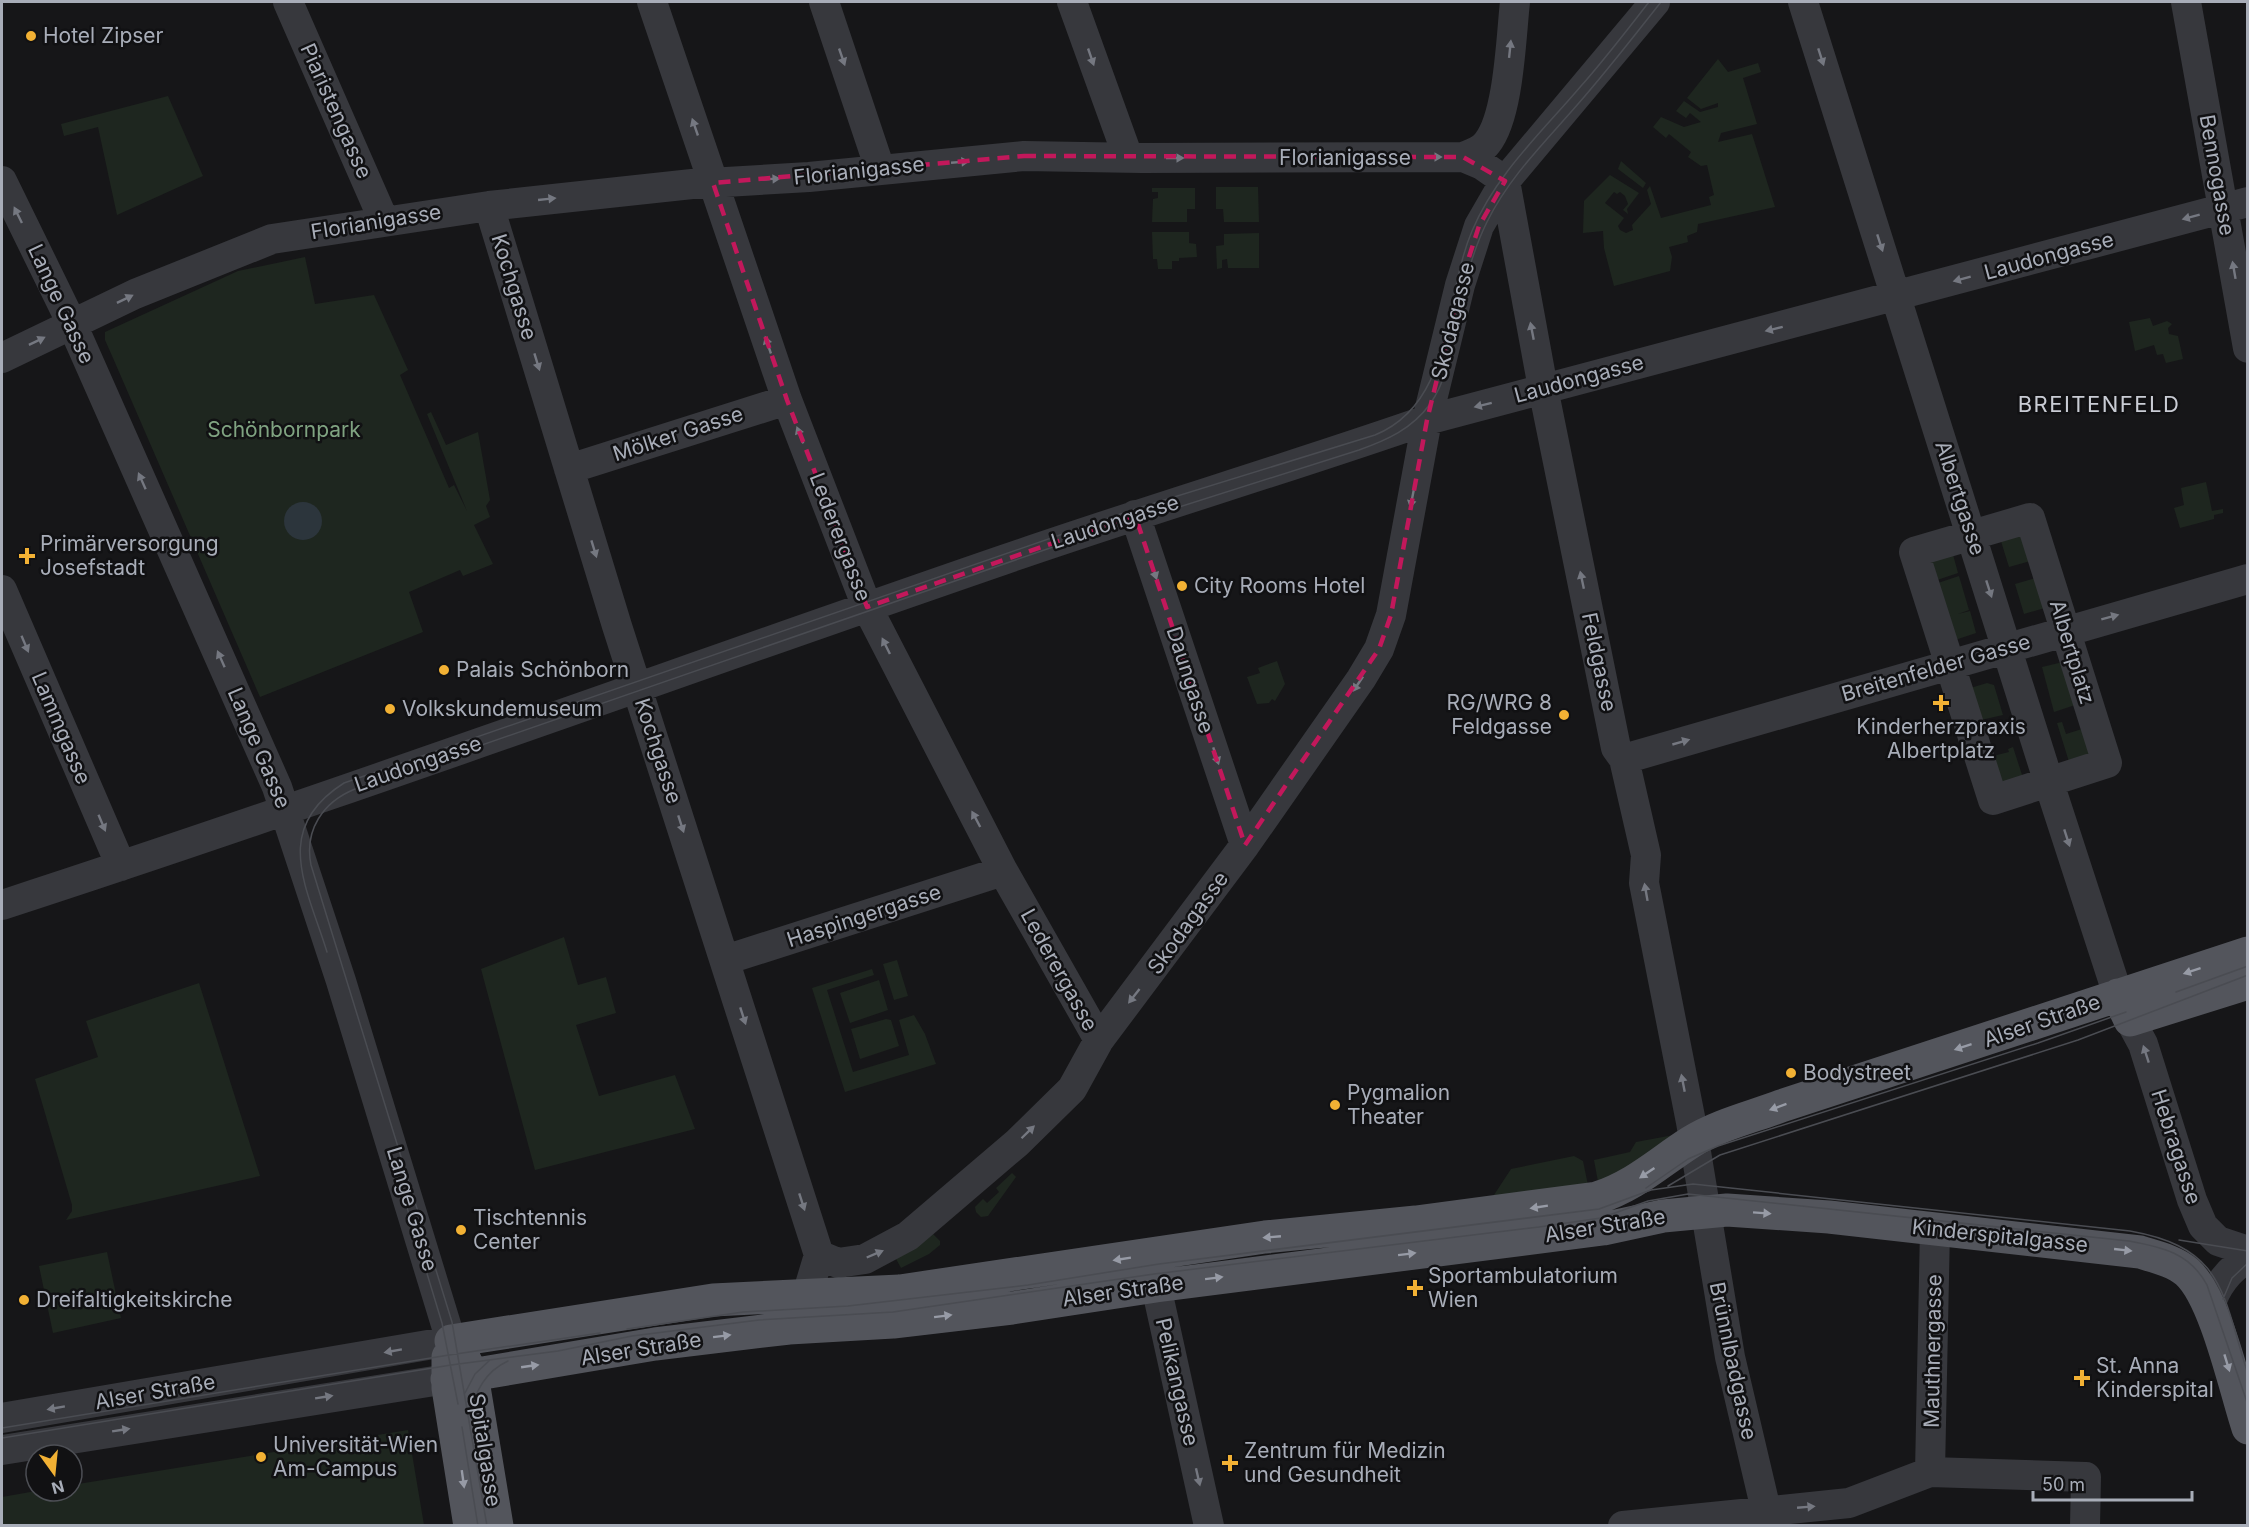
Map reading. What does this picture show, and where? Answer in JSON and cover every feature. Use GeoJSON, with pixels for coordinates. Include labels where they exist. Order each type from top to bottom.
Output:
{"type":"FeatureCollection","features":[{"type":"Feature","properties":{"kind":"main road","name":"Alser Straße"},"geometry":{"type":"LineString","coordinates":[[2124,1007],[2247,953]]}},
{"type":"Feature","properties":{"kind":"main road","name":"Alser Straße"},"geometry":{"type":"LineString","coordinates":[[451,1341],[713,1300],[900,1291],[1180,1250],[1597,1198],[1623,1189],[1693,1141],[1781,1106],[2124,1007],[2247,982]]}},
{"type":"Feature","properties":{"kind":"main road","name":"Alser Straße"},"geometry":{"type":"LineString","coordinates":[[459,1377],[655,1344],[789,1328],[917,1319],[1011,1308],[1156,1286],[1580,1232],[1703,1211]]}},
{"type":"Feature","properties":{"kind":"main road","name":"Kinderspitalgasse"},"geometry":{"type":"LineString","coordinates":[[1703,1211],[1829,1217],[2140,1252],[2170,1262],[2187,1272],[2210,1307]]}},
{"type":"Feature","properties":{"kind":"main road"},"geometry":{"type":"LineString","coordinates":[[2210,1307],[2247,1428]]}},
{"type":"Feature","properties":{"kind":"main road"},"geometry":{"type":"LineString","coordinates":[[451,1341],[459,1377]]}},
{"type":"Feature","properties":{"kind":"main road","name":"Spitalgasse"},"geometry":{"type":"LineString","coordinates":[[459,1377],[470,1526]]}},
{"type":"Feature","properties":{"kind":"main road","name":"Spitalgasse"},"geometry":{"type":"LineString","coordinates":[[459,1377],[497,1526]]}},
{"type":"Feature","properties":{"kind":"street","name":"Piaristengasse"},"geometry":{"type":"LineString","coordinates":[[288,2],[384,221]]}},
{"type":"Feature","properties":{"kind":"street","name":"Lederergasse"},"geometry":{"type":"LineString","coordinates":[[652,2],[787,400],[867,607],[1004,871],[1099,1040]]}},
{"type":"Feature","properties":{"kind":"street"},"geometry":{"type":"LineString","coordinates":[[824,2],[880,169]]}},
{"type":"Feature","properties":{"kind":"street"},"geometry":{"type":"LineString","coordinates":[[1072,2],[1128,157]]}},
{"type":"Feature","properties":{"kind":"street"},"geometry":{"type":"LineString","coordinates":[[1463,157],[1480,151],[1489,141],[1505,98],[1515,2]]}},
{"type":"Feature","properties":{"kind":"street"},"geometry":{"type":"LineString","coordinates":[[1505,181],[1655,2]]}},
{"type":"Feature","properties":{"kind":"street","name":"Albertgasse"},"geometry":{"type":"LineString","coordinates":[[1803,2],[2049,783],[2124,1007]]}},
{"type":"Feature","properties":{"kind":"street","name":"Bennogasse"},"geometry":{"type":"LineString","coordinates":[[2186,2],[2235,205],[2247,348]]}},
{"type":"Feature","properties":{"kind":"street"},"geometry":{"type":"LineString","coordinates":[[1505,98],[1527,154]]}},
{"type":"Feature","properties":{"kind":"street","name":"Florianigasse"},"geometry":{"type":"LineString","coordinates":[[2,358],[135,294],[272,239],[489,206],[713,183],[809,177],[1024,156],[1463,157],[1505,181]]}},
{"type":"Feature","properties":{"kind":"street","name":"Lange Gasse"},"geometry":{"type":"LineString","coordinates":[[2,181],[72,324],[286,810],[451,1341]]}},
{"type":"Feature","properties":{"kind":"street","name":"Feldgasse"},"geometry":{"type":"LineString","coordinates":[[1505,181],[1543,388],[1616,748],[1624,759],[1646,855],[1644,883],[1693,1141]]}},
{"type":"Feature","properties":{"kind":"street","name":"Skodagasse"},"geometry":{"type":"LineString","coordinates":[[819,1255],[838,1263],[864,1259],[908,1236],[1017,1143],[1072,1089],[1099,1040],[1245,845],[1361,679],[1379,649],[1391,615],[1427,420],[1468,257],[1479,226],[1505,181]]}},
{"type":"Feature","properties":{"kind":"street","name":"Laudongasse"},"geometry":{"type":"LineString","coordinates":[[2,905],[286,810],[1135,515],[1427,420],[1897,297],[2235,205]]}},
{"type":"Feature","properties":{"kind":"street","name":"Kochgasse"},"geometry":{"type":"LineString","coordinates":[[489,206],[569,469],[819,1255]]}},
{"type":"Feature","properties":{"kind":"street","name":"Mölker Gasse"},"geometry":{"type":"LineString","coordinates":[[569,469],[787,400]]}},
{"type":"Feature","properties":{"kind":"street"},"geometry":{"type":"LineString","coordinates":[[1385,435],[1418,468]]}},
{"type":"Feature","properties":{"kind":"street","name":"Daungasse"},"geometry":{"type":"LineString","coordinates":[[1135,515],[1245,845]]}},
{"type":"Feature","properties":{"kind":"street","name":"Albertplatz"},"geometry":{"type":"LineString","coordinates":[[2030,518],[2107,763],[1993,800],[1914,552],[1972,534],[2030,518]]}},
{"type":"Feature","properties":{"kind":"street","name":"Breitenfelder Gasse"},"geometry":{"type":"LineString","coordinates":[[1624,759],[2247,579]]}},
{"type":"Feature","properties":{"kind":"street","name":"Lammgasse"},"geometry":{"type":"LineString","coordinates":[[2,590],[121,866]]}},
{"type":"Feature","properties":{"kind":"street","name":"Haspingergasse"},"geometry":{"type":"LineString","coordinates":[[725,960],[1004,871]]}},
{"type":"Feature","properties":{"kind":"street","name":"Hebragasse"},"geometry":{"type":"LineString","coordinates":[[2124,1007],[2143,1044],[2192,1200],[2204,1226],[2218,1241],[2247,1251]]}},
{"type":"Feature","properties":{"kind":"street"},"geometry":{"type":"LineString","coordinates":[[1693,1141],[1703,1211]]}},
{"type":"Feature","properties":{"kind":"street","name":"Brünnlbadgasse"},"geometry":{"type":"LineString","coordinates":[[1703,1211],[1730,1357],[1766,1510]]}},
{"type":"Feature","properties":{"kind":"street","name":"Mauthnergasse"},"geometry":{"type":"LineString","coordinates":[[1930,1472],[1935,1230]]}},
{"type":"Feature","properties":{"kind":"street"},"geometry":{"type":"LineString","coordinates":[[1156,1286],[1154,1274],[1159,1264],[1180,1250]]}},
{"type":"Feature","properties":{"kind":"street"},"geometry":{"type":"LineString","coordinates":[[807,1295],[819,1255]]}},
{"type":"Feature","properties":{"kind":"street"},"geometry":{"type":"LineString","coordinates":[[2210,1307],[2216,1292],[2235,1266],[2247,1259]]}},
{"type":"Feature","properties":{"kind":"street","name":"Pelikangasse"},"geometry":{"type":"LineString","coordinates":[[1156,1286],[1209,1526]]}},
{"type":"Feature","properties":{"kind":"street","name":"Alser Straße"},"geometry":{"type":"LineString","coordinates":[[2,1418],[451,1341]]}},
{"type":"Feature","properties":{"kind":"street","name":"Alser Straße"},"geometry":{"type":"LineString","coordinates":[[2,1450],[459,1377]]}},
{"type":"Feature","properties":{"kind":"street"},"geometry":{"type":"LineString","coordinates":[[1623,1526],[1766,1510],[1850,1514],[1930,1472],[2086,1477],[2085,1526]]}},
{"type":"Feature","properties":{"kind":"highlighted area"},"geometry":{"type":"Polygon","coordinates":[[[1024,156],[1463,157],[1505,181],[1479,226],[1460,285],[1427,420],[1391,615],[1379,649],[1245,845],[1135,515],[867,607],[787,400],[713,183],[1024,156]]]}},
{"type":"Feature","properties":{"kind":"green space"},"geometry":{"type":"Polygon","coordinates":[[[1718,59],[1728,72],[1758,63],[1761,72],[1743,78],[1757,124],[1721,133],[1718,142],[1752,134],[1775,207],[1698,224],[1697,232],[1687,236],[1688,242],[1669,247],[1672,257],[1670,271],[1614,286],[1604,248],[1603,231],[1583,233],[1584,201],[1610,175],[1639,193],[1627,209],[1628,214],[1623,210],[1628,204],[1625,196],[1620,192],[1617,194],[1614,192],[1605,203],[1624,218],[1618,226],[1626,233],[1633,230],[1632,225],[1651,204],[1647,190],[1650,186],[1661,218],[1711,205],[1709,197],[1714,195],[1707,165],[1701,166],[1688,157],[1691,152],[1669,134],[1666,138],[1653,127],[1661,117],[1684,127],[1701,122],[1690,113],[1686,118],[1676,111],[1684,101],[1700,112],[1718,107],[1718,103],[1701,109],[1687,98],[1718,59]]]}},
{"type":"Feature","properties":{"kind":"green space"},"geometry":{"type":"Polygon","coordinates":[[[168,96],[203,176],[117,215],[98,127],[64,136],[61,124],[168,96]]]}},
{"type":"Feature","properties":{"kind":"green space"},"geometry":{"type":"Polygon","coordinates":[[[1621,161],[1646,183],[1643,188],[1618,169],[1621,161]]]}},
{"type":"Feature","properties":{"kind":"green space"},"geometry":{"type":"Polygon","coordinates":[[[1216,187],[1258,187],[1259,222],[1224,222],[1223,209],[1216,209],[1216,187]]]}},
{"type":"Feature","properties":{"kind":"green space"},"geometry":{"type":"Polygon","coordinates":[[[1152,188],[1195,188],[1195,209],[1187,209],[1187,222],[1152,222],[1153,199],[1158,198],[1158,192],[1152,192],[1152,188]]]}},
{"type":"Feature","properties":{"kind":"green space"},"geometry":{"type":"Polygon","coordinates":[[[1152,232],[1189,232],[1189,243],[1196,244],[1197,257],[1179,258],[1179,261],[1172,261],[1172,269],[1158,269],[1157,259],[1153,259],[1152,232]]]}},
{"type":"Feature","properties":{"kind":"green space"},"geometry":{"type":"Polygon","coordinates":[[[1259,233],[1259,268],[1228,268],[1227,259],[1222,260],[1222,268],[1217,269],[1216,246],[1224,245],[1224,234],[1259,233]]]}},
{"type":"Feature","properties":{"kind":"green space","name":"Schönbornpark"},"geometry":{"type":"Polygon","coordinates":[[[305,257],[315,304],[374,295],[408,370],[400,375],[449,488],[454,485],[467,511],[427,414],[431,412],[446,445],[478,432],[490,500],[486,506],[490,517],[474,525],[493,564],[463,576],[460,570],[409,592],[423,632],[260,697],[105,340],[105,332],[238,271],[305,257]]]}},
{"type":"Feature","properties":{"kind":"green space"},"geometry":{"type":"Polygon","coordinates":[[[2150,318],[2153,326],[2167,321],[2172,324],[2168,328],[2169,334],[2178,336],[2183,359],[2166,363],[2163,354],[2157,355],[2154,345],[2135,351],[2129,322],[2150,318]]]}},
{"type":"Feature","properties":{"kind":"green space"},"geometry":{"type":"Polygon","coordinates":[[[2206,482],[2212,511],[2223,509],[2223,513],[2214,515],[2214,519],[2180,528],[2174,508],[2184,505],[2181,488],[2206,482]]]}},
{"type":"Feature","properties":{"kind":"green space"},"geometry":{"type":"Polygon","coordinates":[[[2025,531],[2034,560],[2009,567],[2000,538],[2025,531]]]}},
{"type":"Feature","properties":{"kind":"green space"},"geometry":{"type":"Polygon","coordinates":[[[1952,551],[1958,573],[1934,581],[1927,560],[1952,551]]]}},
{"type":"Feature","properties":{"kind":"green space"},"geometry":{"type":"Polygon","coordinates":[[[1959,576],[1969,610],[1958,614],[1970,611],[1976,633],[1952,641],[1935,584],[1959,576]]]}},
{"type":"Feature","properties":{"kind":"green space"},"geometry":{"type":"Polygon","coordinates":[[[2039,577],[2048,607],[2024,614],[2015,584],[2039,577]]]}},
{"type":"Feature","properties":{"kind":"green space"},"geometry":{"type":"Polygon","coordinates":[[[1277,661],[1285,684],[1275,701],[1272,699],[1269,703],[1257,704],[1247,677],[1260,673],[1258,668],[1277,661]]]}},
{"type":"Feature","properties":{"kind":"green space"},"geometry":{"type":"Polygon","coordinates":[[[2063,662],[2081,703],[2054,712],[2042,667],[2063,662]]]}},
{"type":"Feature","properties":{"kind":"green space"},"geometry":{"type":"Polygon","coordinates":[[[1987,683],[1994,685],[2003,715],[1981,720],[1967,689],[1987,683]]]}},
{"type":"Feature","properties":{"kind":"green space"},"geometry":{"type":"Polygon","coordinates":[[[2062,722],[2066,734],[2082,729],[2097,758],[2070,765],[2057,723],[2062,722]]]}},
{"type":"Feature","properties":{"kind":"green space"},"geometry":{"type":"Polygon","coordinates":[[[2013,747],[2024,781],[2000,788],[1993,756],[2009,752],[2008,749],[2013,747]]]}},
{"type":"Feature","properties":{"kind":"green space"},"geometry":{"type":"Polygon","coordinates":[[[564,937],[578,985],[606,977],[616,1013],[576,1025],[599,1096],[675,1075],[695,1129],[535,1170],[481,969],[564,937]]]}},
{"type":"Feature","properties":{"kind":"green space"},"geometry":{"type":"Polygon","coordinates":[[[897,960],[908,996],[894,1000],[883,964],[897,960]]]}},
{"type":"Feature","properties":{"kind":"green space"},"geometry":{"type":"Polygon","coordinates":[[[872,969],[874,975],[827,990],[853,1072],[909,1055],[899,1020],[914,1015],[925,1034],[936,1064],[845,1092],[812,988],[872,969]]]}},
{"type":"Feature","properties":{"kind":"green space"},"geometry":{"type":"Polygon","coordinates":[[[879,980],[888,1010],[850,1023],[840,993],[879,980]]]}},
{"type":"Feature","properties":{"kind":"green space"},"geometry":{"type":"Polygon","coordinates":[[[199,983],[260,1176],[66,1220],[72,1211],[72,1205],[35,1079],[98,1057],[86,1021],[199,983]]]}},
{"type":"Feature","properties":{"kind":"green space"},"geometry":{"type":"Polygon","coordinates":[[[886,1019],[891,1020],[899,1046],[860,1059],[851,1029],[886,1019]]]}},
{"type":"Feature","properties":{"kind":"green space"},"geometry":{"type":"Polygon","coordinates":[[[1679,1134],[1599,1187],[1594,1160],[1630,1152],[1636,1142],[1679,1134]]]}},
{"type":"Feature","properties":{"kind":"green space"},"geometry":{"type":"Polygon","coordinates":[[[1574,1156],[1583,1161],[1589,1190],[1492,1198],[1511,1169],[1574,1156]]]}},
{"type":"Feature","properties":{"kind":"green space"},"geometry":{"type":"Polygon","coordinates":[[[1012,1173],[1016,1177],[988,1216],[981,1217],[975,1207],[983,1199],[987,1203],[999,1192],[996,1188],[1012,1173]]]}},
{"type":"Feature","properties":{"kind":"green space"},"geometry":{"type":"Polygon","coordinates":[[[933,1234],[940,1241],[940,1245],[929,1254],[901,1268],[895,1257],[907,1253],[933,1234]]]}},
{"type":"Feature","properties":{"kind":"green space"},"geometry":{"type":"Polygon","coordinates":[[[107,1252],[121,1318],[53,1333],[39,1266],[107,1252]]]}},
{"type":"Feature","properties":{"kind":"green space"},"geometry":{"type":"Polygon","coordinates":[[[408,1430],[424,1525],[2,1525],[2,1497],[24,1493],[24,1503],[84,1503],[84,1483],[408,1430]]]}},
{"type":"Feature","properties":{"kind":"shaded area"},"geometry":{"type":"Polygon","coordinates":[[[303,502],[316,508],[322,521],[316,534],[303,540],[290,534],[284,521],[290,508],[303,502]]]}},
{"type":"Feature","properties":{"kind":"tram line"},"geometry":{"type":"LineString","coordinates":[[327,952],[304,882],[301,840],[308,820],[321,801],[344,783],[1132,510],[1375,435],[1401,420],[1420,399],[1433,374],[1443,346],[1463,258],[1482,210],[1521,154],[1599,65],[1649,2]]}},
{"type":"Feature","properties":{"kind":"tram line"},"geometry":{"type":"LineString","coordinates":[[487,1526],[452,1322],[311,865],[310,840],[318,819],[334,801],[355,789],[1053,547],[1359,450],[1398,433],[1423,413],[1441,385],[1472,259],[1481,234],[1496,206],[1528,160],[1599,79],[1661,2]]}},
{"type":"Feature","properties":{"kind":"tram line"},"geometry":{"type":"LineString","coordinates":[[2176,992],[2248,966]]}},
{"type":"Feature","properties":{"kind":"tram line"},"geometry":{"type":"LineString","coordinates":[[1668,1186],[1720,1155],[2078,1040],[2248,975]]}},
{"type":"Feature","properties":{"kind":"tram line"},"geometry":{"type":"LineString","coordinates":[[1646,1188],[1688,1159],[1718,1146],[2038,1043],[2126,1012]]}},
{"type":"Feature","properties":{"kind":"tram line"},"geometry":{"type":"LineString","coordinates":[[398,1178],[442,1323],[458,1404]]}},
{"type":"Feature","properties":{"kind":"tram line"},"geometry":{"type":"LineString","coordinates":[[627,1329],[743,1312],[848,1306],[1028,1285],[1159,1264],[1599,1209],[1651,1190],[1693,1184],[2130,1231],[2161,1239],[2185,1249],[2202,1263],[2215,1279],[2232,1320],[2248,1374]]}},
{"type":"Feature","properties":{"kind":"tram line"},"geometry":{"type":"LineString","coordinates":[[2,1438],[451,1365],[558,1351],[632,1336],[759,1320],[893,1312],[1154,1274],[1539,1227],[1601,1218],[1648,1201],[1688,1194],[2129,1241],[2164,1249],[2192,1265],[2207,1285],[2248,1405]]}},
{"type":"Feature","properties":{"kind":"tram line"},"geometry":{"type":"LineString","coordinates":[[2179,1240],[2248,1251]]}},
{"type":"Feature","properties":{"kind":"tram line"},"geometry":{"type":"LineString","coordinates":[[2223,1299],[2232,1278],[2248,1263]]}},
{"type":"Feature","properties":{"kind":"tram line"},"geometry":{"type":"LineString","coordinates":[[2,1428],[449,1355],[600,1333]]}},
{"type":"Feature","properties":{"kind":"tram line"},"geometry":{"type":"LineString","coordinates":[[465,1393],[475,1374],[490,1360]]}},
{"type":"Feature","properties":{"kind":"tram line"},"geometry":{"type":"LineString","coordinates":[[471,1415],[482,1383],[493,1370],[508,1361]]}},
{"type":"Feature","properties":{"kind":"tram line"},"geometry":{"type":"LineString","coordinates":[[462,1427],[478,1526]]}},
{"type":"Feature","properties":{"kind":"place","name":"Hotel Zipser"},"geometry":{"type":"Point","coordinates":[31,36]}},
{"type":"Feature","properties":{"kind":"place","name":"Primärversorgung Josefstadt"},"geometry":{"type":"Point","coordinates":[27,556]}},
{"type":"Feature","properties":{"kind":"place","name":"City Rooms Hotel"},"geometry":{"type":"Point","coordinates":[1182,586]}},
{"type":"Feature","properties":{"kind":"place","name":"Palais Schönborn"},"geometry":{"type":"Point","coordinates":[444,670]}},
{"type":"Feature","properties":{"kind":"place","name":"Kinderherzpraxis Albertplatz"},"geometry":{"type":"Point","coordinates":[1941,703]}},
{"type":"Feature","properties":{"kind":"place","name":"Volkskundemuseum"},"geometry":{"type":"Point","coordinates":[390,709]}},
{"type":"Feature","properties":{"kind":"place","name":"RG/WRG 8 Feldgasse"},"geometry":{"type":"Point","coordinates":[1564,715]}},
{"type":"Feature","properties":{"kind":"place","name":"Bodystreet"},"geometry":{"type":"Point","coordinates":[1791,1073]}},
{"type":"Feature","properties":{"kind":"place","name":"Pygmalion Theater"},"geometry":{"type":"Point","coordinates":[1335,1105]}},
{"type":"Feature","properties":{"kind":"place","name":"Tischtennis Center"},"geometry":{"type":"Point","coordinates":[461,1230]}},
{"type":"Feature","properties":{"kind":"place","name":"Sportambulatorium Wien"},"geometry":{"type":"Point","coordinates":[1415,1288]}},
{"type":"Feature","properties":{"kind":"place","name":"Dreifaltigkeitskirche"},"geometry":{"type":"Point","coordinates":[24,1300]}},
{"type":"Feature","properties":{"kind":"place","name":"St. Anna Kinderspital"},"geometry":{"type":"Point","coordinates":[2082,1378]}},
{"type":"Feature","properties":{"kind":"place","name":"Universität-Wien Am-Campus"},"geometry":{"type":"Point","coordinates":[261,1457]}},
{"type":"Feature","properties":{"kind":"place","name":"Zentrum für Medizin und Gesundheit"},"geometry":{"type":"Point","coordinates":[1230,1463]}},
{"type":"Feature","properties":{"kind":"district","name":"BREITENFELD"},"geometry":{"type":"Point","coordinates":[2099,404]}}]}
